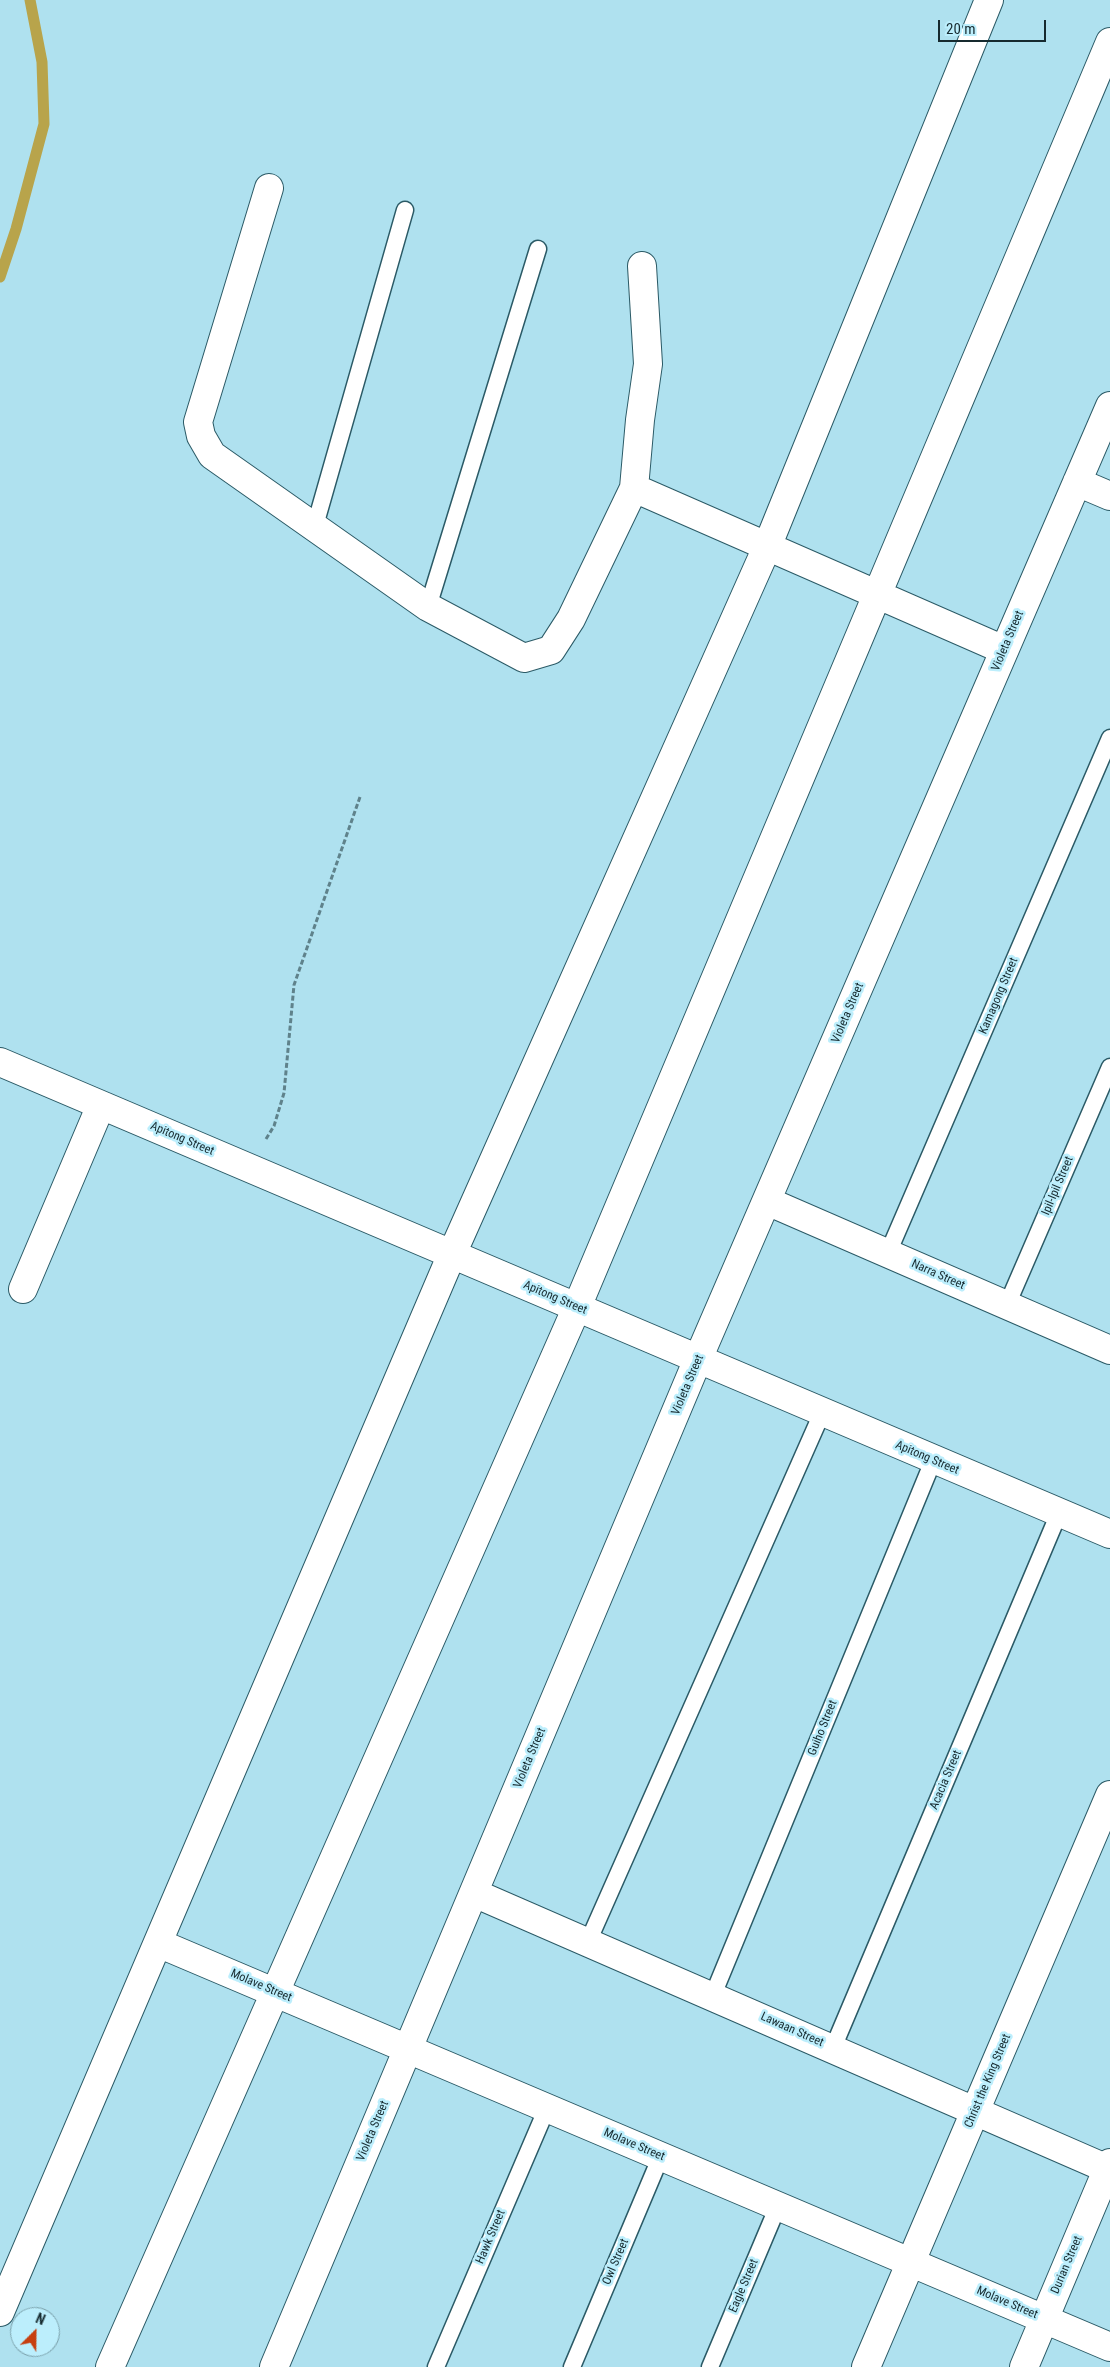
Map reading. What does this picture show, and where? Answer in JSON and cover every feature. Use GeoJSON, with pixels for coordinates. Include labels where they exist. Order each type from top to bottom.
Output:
{"type":"FeatureCollection","features":[{"type":"Feature","properties":{"kind":"street"},"geometry":{"type":"LineString","coordinates":[[0,2312],[452,1254],[767,547],[989,0]]}},
{"type":"Feature","properties":{"kind":"street"},"geometry":{"type":"LineString","coordinates":[[110,2367],[577,1307],[1110,42]]}},
{"type":"Feature","properties":{"kind":"street"},"geometry":{"type":"LineString","coordinates":[[269,188],[198,422],[201,436],[212,456],[314,529],[428,607],[524,658],[551,650],[571,619],[634,488],[640,420],[648,364],[642,266]]}},
{"type":"Feature","properties":{"kind":"street","name":"Violeta Street"},"geometry":{"type":"LineString","coordinates":[[274,2367],[698,1359],[1110,406]]}},
{"type":"Feature","properties":{"kind":"street"},"geometry":{"type":"LineString","coordinates":[[1077,482],[1110,496]]}},
{"type":"Feature","properties":{"kind":"street"},"geometry":{"type":"LineString","coordinates":[[634,488],[1004,650]]}},
{"type":"Feature","properties":{"kind":"street","name":"Apitong Street"},"geometry":{"type":"LineString","coordinates":[[0,1062],[1110,1534]]}},
{"type":"Feature","properties":{"kind":"street"},"geometry":{"type":"LineString","coordinates":[[23,1288],[102,1105]]}},
{"type":"Feature","properties":{"kind":"street","name":"Narra Street"},"geometry":{"type":"LineString","coordinates":[[766,1201],[1110,1350]]}},
{"type":"Feature","properties":{"kind":"street","name":"Christ the King Street"},"geometry":{"type":"LineString","coordinates":[[866,2367],[1110,1795]]}},
{"type":"Feature","properties":{"kind":"street","name":"Lawaan Street"},"geometry":{"type":"LineString","coordinates":[[474,1893],[713,1995],[975,2111],[1109,2167]]}},
{"type":"Feature","properties":{"kind":"street","name":"Molave Street"},"geometry":{"type":"LineString","coordinates":[[158,1942],[1110,2347]]}},
{"type":"Feature","properties":{"kind":"street","name":"Durian Street"},"geometry":{"type":"LineString","coordinates":[[1024,2367],[1109,2167]]}},
{"type":"Feature","properties":{"kind":"lane"},"geometry":{"type":"LineString","coordinates":[[314,529],[405,210]]}},
{"type":"Feature","properties":{"kind":"lane"},"geometry":{"type":"LineString","coordinates":[[428,607],[538,249]]}},
{"type":"Feature","properties":{"kind":"lane","name":"Kamagong Street"},"geometry":{"type":"LineString","coordinates":[[888,1253],[1110,738]]}},
{"type":"Feature","properties":{"kind":"lane","name":"Ipil-Ipil Street"},"geometry":{"type":"LineString","coordinates":[[1007,1305],[1110,1067]]}},
{"type":"Feature","properties":{"kind":"lane"},"geometry":{"type":"LineString","coordinates":[[588,1942],[822,1413]]}},
{"type":"Feature","properties":{"kind":"lane","name":"Guiho Street"},"geometry":{"type":"LineString","coordinates":[[713,1995],[933,1460]]}},
{"type":"Feature","properties":{"kind":"lane","name":"Acacia Street"},"geometry":{"type":"LineString","coordinates":[[833,2048],[1059,1513]]}},
{"type":"Feature","properties":{"kind":"lane","name":"Hawk Street"},"geometry":{"type":"LineString","coordinates":[[436,2367],[547,2108]]}},
{"type":"Feature","properties":{"kind":"lane","name":"Owl Street"},"geometry":{"type":"LineString","coordinates":[[572,2367],[661,2156]]}},
{"type":"Feature","properties":{"kind":"lane","name":"Eagle Street"},"geometry":{"type":"LineString","coordinates":[[710,2367],[778,2206]]}},
{"type":"Feature","properties":{"kind":"path"},"geometry":{"type":"LineString","coordinates":[[250,1168],[274,1126],[284,1093],[294,985],[360,797]]}},
{"type":"Feature","properties":{"kind":"waterway"},"geometry":{"type":"LineString","coordinates":[[0,277],[16,229],[44,124],[42,62],[30,0]]}}]}
